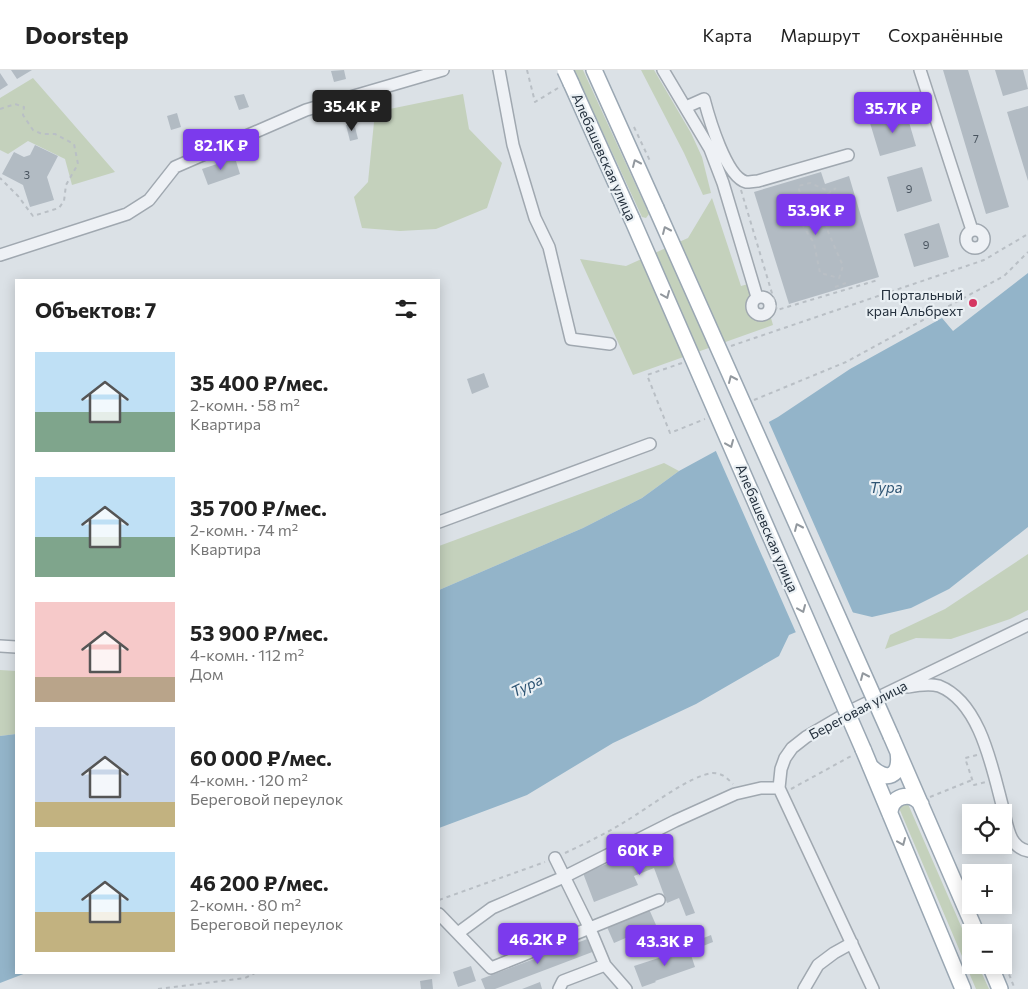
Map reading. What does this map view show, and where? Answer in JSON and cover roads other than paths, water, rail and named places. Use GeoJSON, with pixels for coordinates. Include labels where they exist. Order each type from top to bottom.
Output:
{"type":"FeatureCollection","features":[{"type":"Feature","properties":{"kind":"main road","name":"Алебашевская улица"},"geometry":{"type":"LineString","coordinates":[[595,73],[891,736],[926,801],[973,924]]}},
{"type":"Feature","properties":{"kind":"main road","name":"Алебашевская улица"},"geometry":{"type":"LineString","coordinates":[[565,80],[632,218],[858,752],[870,766],[963,989]]}},
{"type":"Feature","properties":{"kind":"main road"},"geometry":{"type":"LineString","coordinates":[[870,766],[881,775],[890,776],[899,766],[898,751]]}},
{"type":"Feature","properties":{"kind":"main road"},"geometry":{"type":"LineString","coordinates":[[890,814],[892,803],[904,796],[911,796],[926,801]]}},
{"type":"Feature","properties":{"kind":"main road"},"geometry":{"type":"LineString","coordinates":[[994,974],[1000,989]]}},
{"type":"Feature","properties":{"kind":"street"},"geometry":{"type":"LineString","coordinates":[[0,255],[127,214],[149,200],[175,167],[306,110],[443,70]]}},
{"type":"Feature","properties":{"kind":"street"},"geometry":{"type":"LineString","coordinates":[[499,70],[513,145],[534,218],[549,247],[571,339],[610,344]]}},
{"type":"Feature","properties":{"kind":"street"},"geometry":{"type":"LineString","coordinates":[[663,70],[710,149],[723,183],[758,297]]}},
{"type":"Feature","properties":{"kind":"street"},"geometry":{"type":"LineString","coordinates":[[920,70],[972,230]]}},
{"type":"Feature","properties":{"kind":"street"},"geometry":{"type":"LineString","coordinates":[[686,107],[704,99],[709,122],[729,167],[735,175],[746,182],[758,181],[848,154]]}},
{"type":"Feature","properties":{"kind":"street"},"geometry":{"type":"LineString","coordinates":[[440,522],[650,444]]}},
{"type":"Feature","properties":{"kind":"street","name":"Береговая улица"},"geometry":{"type":"LineString","coordinates":[[785,789],[781,769],[785,758],[792,748],[826,724],[897,690],[945,664],[1028,625]]}},
{"type":"Feature","properties":{"kind":"street"},"geometry":{"type":"LineString","coordinates":[[0,646],[15,647]]}},
{"type":"Feature","properties":{"kind":"street"},"geometry":{"type":"LineString","coordinates":[[897,690],[923,684],[938,686],[965,706],[982,735],[1001,804]]}},
{"type":"Feature","properties":{"kind":"street"},"geometry":{"type":"LineString","coordinates":[[458,934],[492,908],[564,877],[651,832],[735,794],[761,788],[785,789],[873,989]]}},
{"type":"Feature","properties":{"kind":"street"},"geometry":{"type":"LineString","coordinates":[[1012,838],[1020,850],[1028,851]]}},
{"type":"Feature","properties":{"kind":"street"},"geometry":{"type":"LineString","coordinates":[[555,858],[590,929],[605,966],[626,989]]}},
{"type":"Feature","properties":{"kind":"street"},"geometry":{"type":"LineString","coordinates":[[440,915],[491,968],[659,900]]}},
{"type":"Feature","properties":{"kind":"street"},"geometry":{"type":"LineString","coordinates":[[804,989],[818,965],[852,943]]}},
{"type":"Feature","properties":{"kind":"street"},"geometry":{"type":"LineString","coordinates":[[559,989],[563,981],[605,966]]}},
{"type":"Feature","properties":{"kind":"water","name":"Тура"},"geometry":{"type":"Polygon","coordinates":[[[1028,273],[1028,527],[949,589],[911,608],[872,617],[847,611],[789,635],[779,656],[696,704],[613,743],[527,795],[440,828],[440,590],[583,528],[642,498],[679,471],[778,417],[850,369],[942,318],[953,331],[1028,273]]]}},
{"type":"Feature","properties":{"kind":"water"},"geometry":{"type":"Polygon","coordinates":[[[15,734],[15,974],[23,974],[0,983],[0,736],[15,734]]]}},
{"type":"Feature","properties":{"kind":"place","name":"Портальный кран Альбрехт"},"geometry":{"type":"Point","coordinates":[973,303]}}]}
